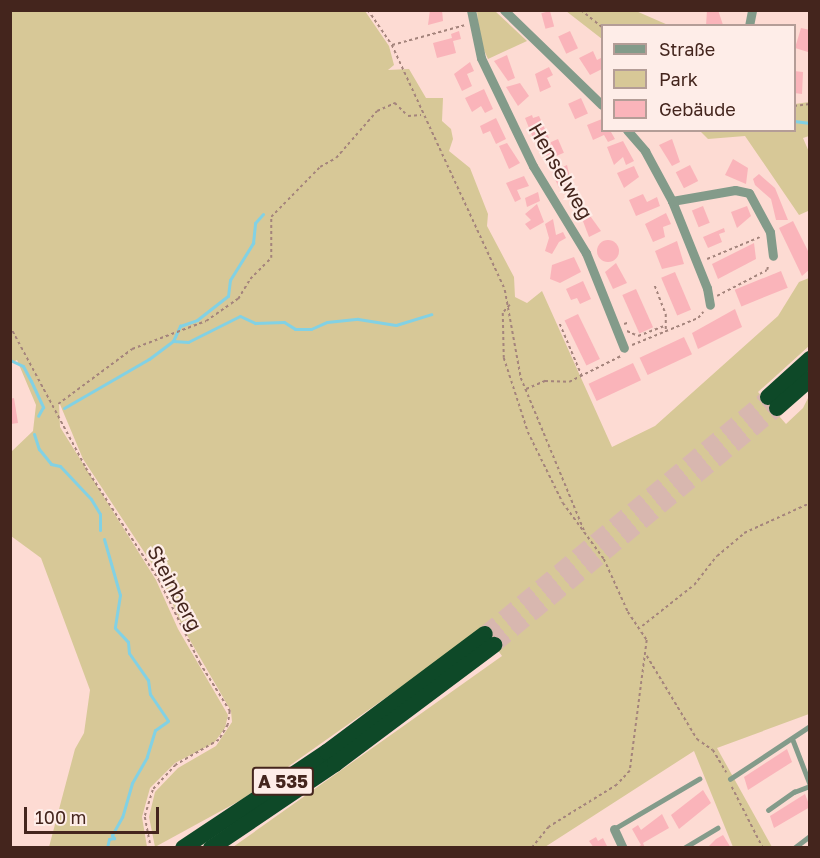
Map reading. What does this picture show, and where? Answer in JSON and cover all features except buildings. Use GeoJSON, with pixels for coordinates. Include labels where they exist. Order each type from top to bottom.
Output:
{"type":"FeatureCollection","features":[{"type":"Feature","properties":{"kind":"highway"},"geometry":{"type":"LineString","coordinates":[[810,359],[772,402],[810,379]]}},
{"type":"Feature","properties":{"kind":"highway","name":"A 535"},"geometry":{"type":"LineString","coordinates":[[183,848],[211,841],[335,764],[490,640]]}},
{"type":"Feature","properties":{"kind":"street","name":"Henselweg"},"geometry":{"type":"LineString","coordinates":[[471,10],[471,23],[482,58],[523,145],[586,253],[624,348]]}},
{"type":"Feature","properties":{"kind":"street"},"geometry":{"type":"LineString","coordinates":[[504,10],[601,103]]}},
{"type":"Feature","properties":{"kind":"street"},"geometry":{"type":"LineString","coordinates":[[629,132],[645,151],[672,201],[698,263],[709,302]]}},
{"type":"Feature","properties":{"kind":"street"},"geometry":{"type":"LineString","coordinates":[[672,201],[735,190],[749,193],[770,232],[773,256]]}},
{"type":"Feature","properties":{"kind":"street"},"geometry":{"type":"LineString","coordinates":[[614,829],[623,848]]}},
{"type":"Feature","properties":{"kind":"lane"},"geometry":{"type":"LineString","coordinates":[[730,779],[775,747],[793,740],[810,726]]}},
{"type":"Feature","properties":{"kind":"lane"},"geometry":{"type":"LineString","coordinates":[[768,810],[810,785],[793,740]]}},
{"type":"Feature","properties":{"kind":"lane"},"geometry":{"type":"LineString","coordinates":[[614,829],[699,779]]}},
{"type":"Feature","properties":{"kind":"lane"},"geometry":{"type":"LineString","coordinates":[[684,848],[717,828]]}},
{"type":"Feature","properties":{"kind":"lane"},"geometry":{"type":"LineString","coordinates":[[794,848],[810,836]]}},
{"type":"Feature","properties":{"kind":"path"},"geometry":{"type":"LineString","coordinates":[[368,10],[392,45],[510,305],[516,354],[525,389],[586,534]]}},
{"type":"Feature","properties":{"kind":"path"},"geometry":{"type":"LineString","coordinates":[[580,10],[601,25]]}},
{"type":"Feature","properties":{"kind":"path"},"geometry":{"type":"LineString","coordinates":[[392,45],[471,23]]}},
{"type":"Feature","properties":{"kind":"path"},"geometry":{"type":"LineString","coordinates":[[56,406],[132,349],[206,321],[237,299],[250,279],[271,258],[271,217],[320,167],[336,158],[377,111],[394,103],[408,116],[422,115]]}},
{"type":"Feature","properties":{"kind":"path"},"geometry":{"type":"LineString","coordinates":[[698,263],[770,232]]}},
{"type":"Feature","properties":{"kind":"path"},"geometry":{"type":"LineString","coordinates":[[709,302],[767,270],[773,256]]}},
{"type":"Feature","properties":{"kind":"path"},"geometry":{"type":"LineString","coordinates":[[655,286],[666,314],[664,326],[667,331]]}},
{"type":"Feature","properties":{"kind":"path"},"geometry":{"type":"LineString","coordinates":[[510,305],[503,313],[508,380],[539,459],[615,579],[628,612],[646,635],[647,655],[630,771],[617,785],[549,827],[532,848]]}},
{"type":"Feature","properties":{"kind":"path"},"geometry":{"type":"LineString","coordinates":[[640,343],[698,318]]}},
{"type":"Feature","properties":{"kind":"path"},"geometry":{"type":"LineString","coordinates":[[630,322],[621,326],[622,329],[638,336],[664,326]]}},
{"type":"Feature","properties":{"kind":"path"},"geometry":{"type":"LineString","coordinates":[[560,324],[582,376]]}},
{"type":"Feature","properties":{"kind":"path","name":"Steinberg"},"geometry":{"type":"LineString","coordinates":[[10,326],[56,406],[86,468],[159,580],[200,663],[230,711],[226,729],[214,744],[176,765],[153,790],[145,817],[151,848]]}},
{"type":"Feature","properties":{"kind":"path"},"geometry":{"type":"LineString","coordinates":[[525,389],[545,381],[569,382],[620,359]]}},
{"type":"Feature","properties":{"kind":"path"},"geometry":{"type":"LineString","coordinates":[[641,627],[694,585],[717,556],[744,533],[810,503]]}},
{"type":"Feature","properties":{"kind":"path"},"geometry":{"type":"LineString","coordinates":[[647,655],[696,739],[713,750],[730,779],[763,848]]}},
{"type":"Feature","properties":{"kind":"green space"},"geometry":{"type":"Polygon","coordinates":[[[10,11],[365,11],[389,46],[394,65],[388,70],[409,69],[426,98],[443,98],[442,121],[451,129],[453,139],[449,151],[470,168],[488,214],[487,226],[514,277],[515,297],[527,303],[542,291],[612,447],[655,426],[778,316],[799,282],[809,278],[809,346],[758,392],[786,424],[803,408],[809,396],[809,714],[717,748],[772,847],[733,847],[694,751],[545,847],[233,847],[502,656],[483,629],[241,800],[155,847],[149,817],[155,792],[178,768],[216,746],[232,722],[231,711],[184,630],[162,579],[83,459],[59,402],[60,427],[156,580],[178,629],[228,715],[225,728],[214,743],[175,763],[150,788],[142,817],[147,847],[49,847],[75,749],[84,733],[90,690],[41,558],[11,536],[11,452],[33,431],[36,405],[17,360],[11,363],[10,11]]]}},
{"type":"Feature","properties":{"kind":"green space"},"geometry":{"type":"Polygon","coordinates":[[[477,11],[495,11],[527,41],[488,59],[480,41],[477,11]]]}},
{"type":"Feature","properties":{"kind":"green space"},"geometry":{"type":"Polygon","coordinates":[[[566,11],[636,11],[666,24],[601,24],[601,38],[566,11]]]}},
{"type":"Feature","properties":{"kind":"green space"},"geometry":{"type":"Polygon","coordinates":[[[809,102],[809,136],[803,138],[809,152],[809,216],[808,211],[799,215],[745,136],[708,139],[701,132],[796,132],[796,104],[809,102]]]}},
{"type":"Feature","properties":{"kind":"waterway"},"geometry":{"type":"LineString","coordinates":[[796,121],[810,123]]}},
{"type":"Feature","properties":{"kind":"waterway"},"geometry":{"type":"LineString","coordinates":[[173,341],[180,326],[197,320],[228,296],[230,280],[253,243],[255,223],[263,214]]}},
{"type":"Feature","properties":{"kind":"waterway"},"geometry":{"type":"LineString","coordinates":[[64,408],[149,359],[173,341],[188,342],[240,316],[255,323],[284,322],[295,329],[311,329],[327,322],[358,319],[396,325],[431,314]]}},
{"type":"Feature","properties":{"kind":"waterway"},"geometry":{"type":"LineString","coordinates":[[10,360],[23,366],[31,381],[43,407],[38,416]]}},
{"type":"Feature","properties":{"kind":"waterway"},"geometry":{"type":"LineString","coordinates":[[34,434],[39,449],[51,464],[60,466],[91,499],[100,514],[100,530]]}},
{"type":"Feature","properties":{"kind":"waterway"},"geometry":{"type":"LineString","coordinates":[[104,539],[120,595],[115,628],[128,642],[129,653],[148,680],[150,694],[168,721],[155,730],[147,757],[132,783],[122,817],[112,835],[114,838],[109,839],[107,848]]}},
{"type":"Feature","properties":{"kind":"tunnel"},"geometry":{"type":"LineString","coordinates":[[485,634],[768,397]]}},
{"type":"Feature","properties":{"kind":"tunnel"},"geometry":{"type":"LineString","coordinates":[[494,645],[777,408]]}}]}
